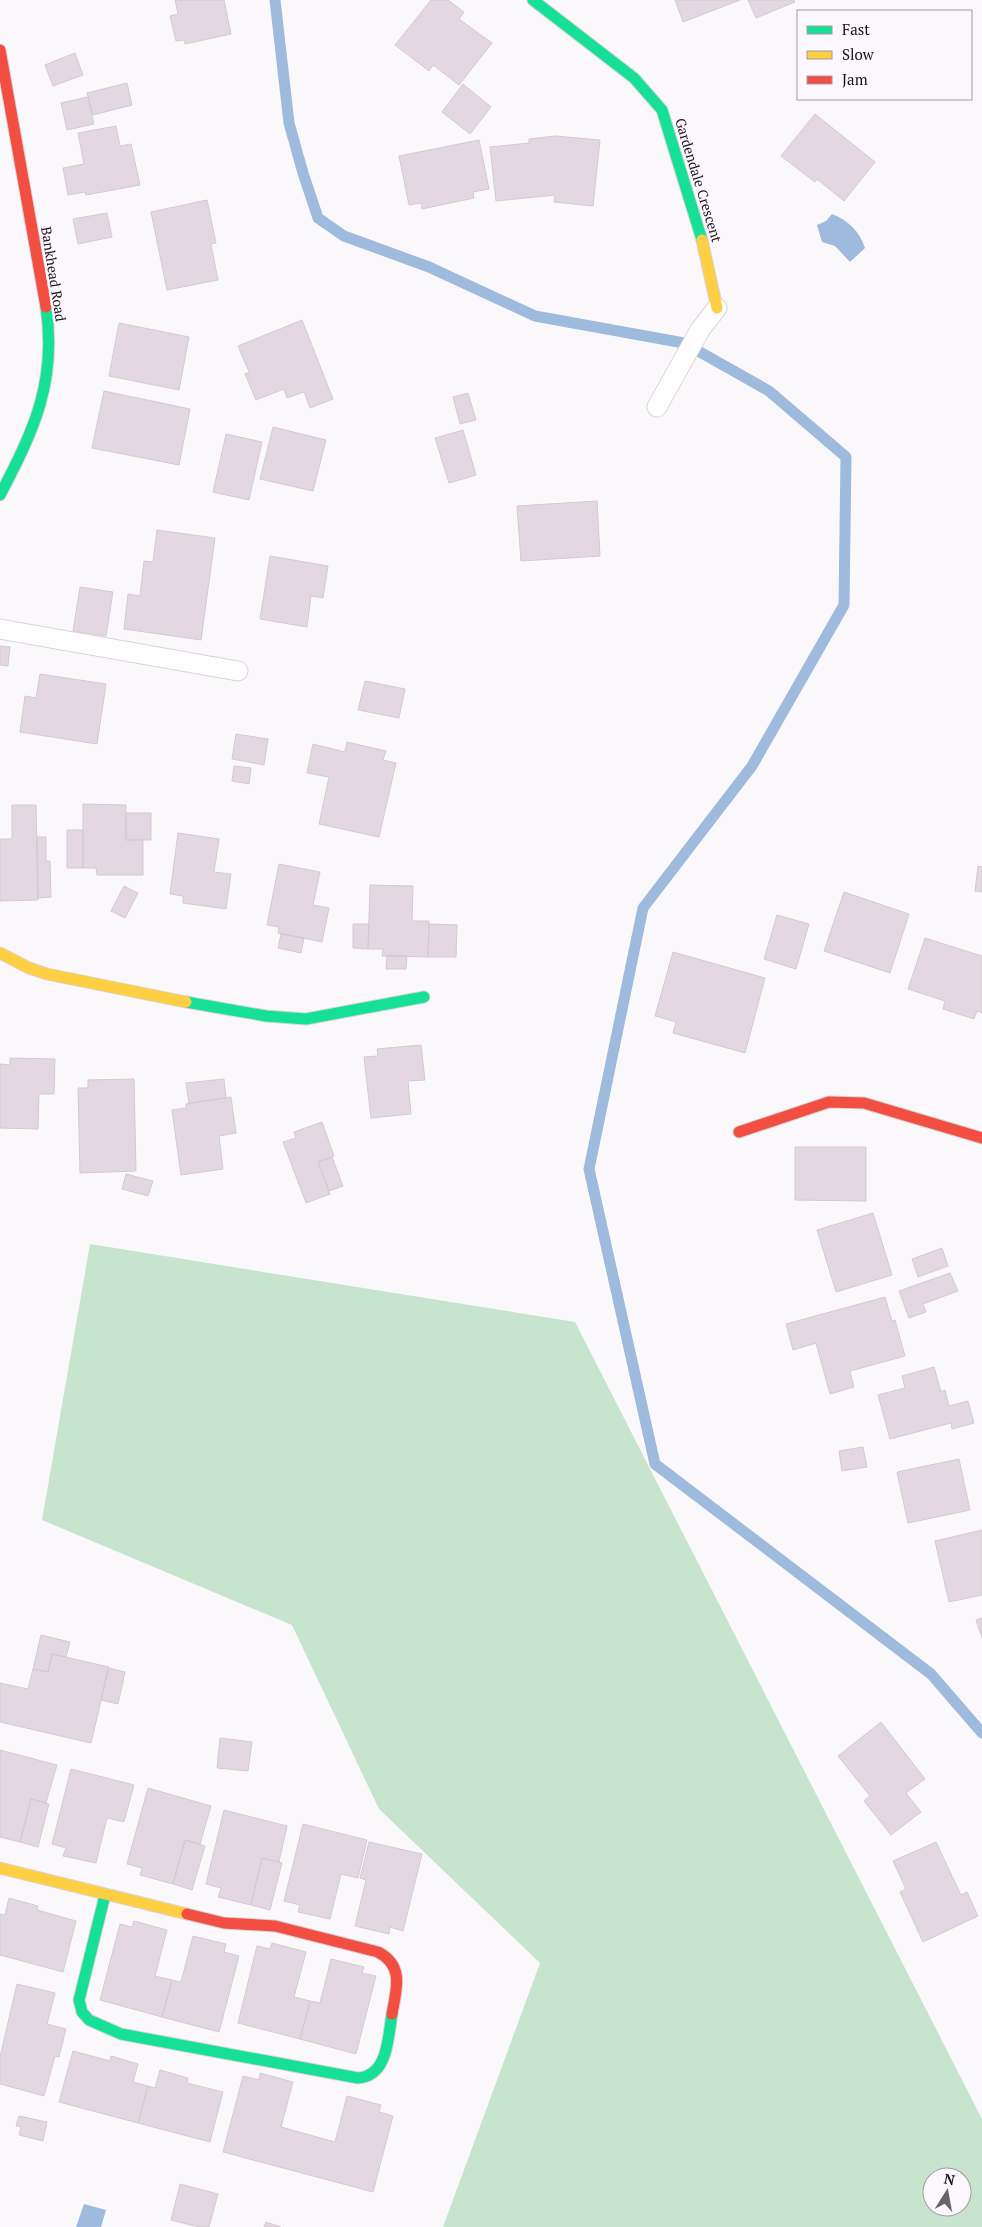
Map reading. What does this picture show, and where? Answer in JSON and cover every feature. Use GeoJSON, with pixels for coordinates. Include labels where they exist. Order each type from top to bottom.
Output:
{"type":"FeatureCollection","features":[{"type":"Feature","properties":{"kind":"street","name":"Gardendale Crescent"},"geometry":{"type":"LineString","coordinates":[[533,0],[634,78],[662,110],[706,254],[717,308]]}},
{"type":"Feature","properties":{"kind":"street","name":"Bankhead Road"},"geometry":{"type":"LineString","coordinates":[[0,50],[46,308],[50,349],[47,382],[39,410],[24,449],[0,495]]}},
{"type":"Feature","properties":{"kind":"street"},"geometry":{"type":"LineString","coordinates":[[0,953],[29,968],[47,974],[188,1003],[279,1018],[299,1020],[316,1018],[424,997]]}},
{"type":"Feature","properties":{"kind":"street"},"geometry":{"type":"LineString","coordinates":[[739,1132],[829,1102],[864,1103],[982,1138]]}},
{"type":"Feature","properties":{"kind":"street"},"geometry":{"type":"LineString","coordinates":[[0,1868],[224,1923],[275,1926],[370,1948],[387,1956],[395,1966],[397,1981],[382,2064],[372,2076],[364,2079],[353,2078],[282,2062],[142,2039],[103,2028],[90,2021],[84,2015],[79,2000],[105,1895]]}},
{"type":"Feature","properties":{"kind":"lane"},"geometry":{"type":"LineString","coordinates":[[657,407],[700,330],[717,308]]}},
{"type":"Feature","properties":{"kind":"lane"},"geometry":{"type":"LineString","coordinates":[[0,629],[238,672]]}},
{"type":"Feature","properties":{"kind":"green space"},"geometry":{"type":"Polygon","coordinates":[[[90,1244],[575,1322],[982,2119],[982,2227],[443,2227],[540,1963],[379,1809],[292,1625],[42,1520],[90,1244]]]}},
{"type":"Feature","properties":{"kind":"water"},"geometry":{"type":"Polygon","coordinates":[[[832,214],[853,227],[865,248],[850,262],[835,246],[822,242],[817,225],[826,221],[832,214]]]}},
{"type":"Feature","properties":{"kind":"water"},"geometry":{"type":"Polygon","coordinates":[[[84,2204],[106,2210],[101,2227],[76,2227],[84,2204]]]}},
{"type":"Feature","properties":{"kind":"building"},"geometry":{"type":"Polygon","coordinates":[[[175,0],[224,0],[231,34],[185,44],[184,40],[176,41],[170,16],[178,14],[175,0]]]}},
{"type":"Feature","properties":{"kind":"building"},"geometry":{"type":"Polygon","coordinates":[[[431,0],[448,0],[464,12],[459,19],[492,43],[459,85],[433,65],[429,71],[395,45],[431,0]]]}},
{"type":"Feature","properties":{"kind":"building"},"geometry":{"type":"Polygon","coordinates":[[[675,0],[740,0],[683,22],[675,0]]]}},
{"type":"Feature","properties":{"kind":"building"},"geometry":{"type":"Polygon","coordinates":[[[748,0],[794,0],[795,2],[756,18],[748,0]]]}},
{"type":"Feature","properties":{"kind":"building"},"geometry":{"type":"Polygon","coordinates":[[[75,53],[83,75],[53,86],[45,65],[75,53]]]}},
{"type":"Feature","properties":{"kind":"building"},"geometry":{"type":"Polygon","coordinates":[[[127,83],[132,105],[93,115],[87,93],[127,83]]]}},
{"type":"Feature","properties":{"kind":"building"},"geometry":{"type":"Polygon","coordinates":[[[463,84],[491,107],[470,134],[442,112],[463,84]]]}},
{"type":"Feature","properties":{"kind":"building"},"geometry":{"type":"Polygon","coordinates":[[[88,97],[94,124],[67,130],[61,103],[88,97]]]}},
{"type":"Feature","properties":{"kind":"building"},"geometry":{"type":"Polygon","coordinates":[[[815,114],[875,162],[844,201],[817,179],[815,182],[781,156],[815,114]]]}},
{"type":"Feature","properties":{"kind":"building"},"geometry":{"type":"Polygon","coordinates":[[[116,126],[120,146],[131,144],[140,185],[86,195],[85,192],[68,195],[63,168],[84,164],[78,133],[116,126]]]}},
{"type":"Feature","properties":{"kind":"building"},"geometry":{"type":"Polygon","coordinates":[[[555,136],[600,140],[593,206],[554,202],[555,195],[496,201],[490,147],[529,143],[529,139],[555,136]]]}},
{"type":"Feature","properties":{"kind":"building"},"geometry":{"type":"Polygon","coordinates":[[[479,140],[489,189],[473,192],[474,198],[422,209],[421,203],[409,205],[399,156],[479,140]]]}},
{"type":"Feature","properties":{"kind":"building"},"geometry":{"type":"Polygon","coordinates":[[[207,200],[216,243],[211,244],[218,280],[167,290],[151,212],[207,200]]]}},
{"type":"Feature","properties":{"kind":"building"},"geometry":{"type":"Polygon","coordinates":[[[107,213],[112,237],[78,244],[73,219],[107,213]]]}},
{"type":"Feature","properties":{"kind":"building"},"geometry":{"type":"Polygon","coordinates":[[[302,320],[333,399],[310,408],[304,392],[287,398],[284,389],[256,400],[245,374],[249,372],[238,346],[302,320]]]}},
{"type":"Feature","properties":{"kind":"building"},"geometry":{"type":"Polygon","coordinates":[[[119,323],[189,337],[179,390],[109,376],[119,323]]]}},
{"type":"Feature","properties":{"kind":"building"},"geometry":{"type":"Polygon","coordinates":[[[104,391],[190,409],[179,465],[92,448],[104,391]]]}},
{"type":"Feature","properties":{"kind":"building"},"geometry":{"type":"Polygon","coordinates":[[[468,393],[476,420],[460,424],[453,397],[468,393]]]}},
{"type":"Feature","properties":{"kind":"building"},"geometry":{"type":"Polygon","coordinates":[[[273,427],[326,440],[313,491],[260,479],[273,427]]]}},
{"type":"Feature","properties":{"kind":"building"},"geometry":{"type":"Polygon","coordinates":[[[463,430],[476,475],[449,483],[435,438],[463,430]]]}},
{"type":"Feature","properties":{"kind":"building"},"geometry":{"type":"Polygon","coordinates":[[[226,434],[262,442],[249,500],[213,492],[226,434]]]}},
{"type":"Feature","properties":{"kind":"building"},"geometry":{"type":"Polygon","coordinates":[[[597,501],[600,556],[521,561],[517,506],[597,501]]]}},
{"type":"Feature","properties":{"kind":"building"},"geometry":{"type":"Polygon","coordinates":[[[157,530],[215,538],[201,640],[124,629],[128,594],[140,596],[144,561],[153,562],[157,530]]]}},
{"type":"Feature","properties":{"kind":"building"},"geometry":{"type":"Polygon","coordinates":[[[270,556],[328,566],[323,598],[311,596],[307,627],[260,619],[270,556]]]}},
{"type":"Feature","properties":{"kind":"building"},"geometry":{"type":"Polygon","coordinates":[[[80,587],[113,592],[106,636],[73,631],[80,587]]]}},
{"type":"Feature","properties":{"kind":"building"},"geometry":{"type":"Polygon","coordinates":[[[0,646],[10,647],[8,666],[0,665],[0,646]]]}},
{"type":"Feature","properties":{"kind":"building"},"geometry":{"type":"Polygon","coordinates":[[[40,674],[106,684],[97,744],[20,732],[25,696],[36,698],[40,674]]]}},
{"type":"Feature","properties":{"kind":"building"},"geometry":{"type":"Polygon","coordinates":[[[365,681],[405,689],[399,718],[358,710],[365,681]]]}},
{"type":"Feature","properties":{"kind":"building"},"geometry":{"type":"Polygon","coordinates":[[[236,734],[268,739],[264,765],[232,759],[236,734]]]}},
{"type":"Feature","properties":{"kind":"building"},"geometry":{"type":"Polygon","coordinates":[[[347,742],[386,751],[383,760],[396,763],[379,837],[319,824],[329,777],[307,773],[313,744],[345,752],[347,742]]]}},
{"type":"Feature","properties":{"kind":"building"},"geometry":{"type":"Polygon","coordinates":[[[234,766],[251,768],[249,784],[232,781],[234,766]]]}},
{"type":"Feature","properties":{"kind":"building"},"geometry":{"type":"Polygon","coordinates":[[[83,804],[126,805],[126,840],[143,840],[143,875],[97,875],[96,868],[83,868],[83,804]]]}},
{"type":"Feature","properties":{"kind":"building"},"geometry":{"type":"Polygon","coordinates":[[[12,805],[36,805],[38,900],[0,901],[0,839],[12,839],[12,805]]]}},
{"type":"Feature","properties":{"kind":"building"},"geometry":{"type":"Polygon","coordinates":[[[126,813],[151,813],[151,840],[126,840],[126,813]]]}},
{"type":"Feature","properties":{"kind":"building"},"geometry":{"type":"Polygon","coordinates":[[[67,830],[83,830],[83,868],[67,868],[67,830]]]}},
{"type":"Feature","properties":{"kind":"building"},"geometry":{"type":"Polygon","coordinates":[[[178,833],[219,839],[214,872],[231,874],[226,909],[183,903],[183,896],[170,894],[178,833]]]}},
{"type":"Feature","properties":{"kind":"building"},"geometry":{"type":"Polygon","coordinates":[[[37,837],[46,837],[46,861],[50,861],[51,897],[38,898],[37,837]]]}},
{"type":"Feature","properties":{"kind":"building"},"geometry":{"type":"Polygon","coordinates":[[[279,864],[320,872],[313,905],[329,908],[322,942],[278,933],[279,927],[267,925],[279,864]]]}},
{"type":"Feature","properties":{"kind":"building"},"geometry":{"type":"Polygon","coordinates":[[[978,866],[982,867],[982,892],[975,891],[978,866]]]}},
{"type":"Feature","properties":{"kind":"building"},"geometry":{"type":"Polygon","coordinates":[[[370,885],[413,886],[412,921],[429,921],[428,957],[382,956],[383,949],[368,949],[370,885]]]}},
{"type":"Feature","properties":{"kind":"building"},"geometry":{"type":"Polygon","coordinates":[[[124,886],[138,893],[125,918],[111,911],[124,886]]]}},
{"type":"Feature","properties":{"kind":"building"},"geometry":{"type":"Polygon","coordinates":[[[844,892],[909,914],[890,973],[824,951],[844,892]]]}},
{"type":"Feature","properties":{"kind":"building"},"geometry":{"type":"Polygon","coordinates":[[[777,915],[809,924],[796,969],[764,959],[777,915]]]}},
{"type":"Feature","properties":{"kind":"building"},"geometry":{"type":"Polygon","coordinates":[[[353,924],[369,924],[368,949],[353,948],[353,924]]]}},
{"type":"Feature","properties":{"kind":"building"},"geometry":{"type":"Polygon","coordinates":[[[429,924],[457,925],[456,957],[428,957],[429,924]]]}},
{"type":"Feature","properties":{"kind":"building"},"geometry":{"type":"Polygon","coordinates":[[[281,934],[304,938],[301,953],[278,948],[281,934]]]}},
{"type":"Feature","properties":{"kind":"building"},"geometry":{"type":"Polygon","coordinates":[[[925,938],[982,956],[982,1013],[977,1011],[974,1019],[943,1009],[945,1001],[908,989],[925,938]]]}},
{"type":"Feature","properties":{"kind":"building"},"geometry":{"type":"Polygon","coordinates":[[[673,952],[765,978],[745,1053],[673,1033],[676,1022],[655,1016],[673,952]]]}},
{"type":"Feature","properties":{"kind":"building"},"geometry":{"type":"Polygon","coordinates":[[[387,955],[407,956],[406,969],[386,969],[387,955]]]}},
{"type":"Feature","properties":{"kind":"building"},"geometry":{"type":"Polygon","coordinates":[[[421,1045],[425,1080],[408,1081],[411,1114],[371,1118],[364,1057],[378,1056],[377,1049],[421,1045]]]}},
{"type":"Feature","properties":{"kind":"building"},"geometry":{"type":"Polygon","coordinates":[[[10,1058],[55,1059],[54,1094],[39,1094],[38,1129],[0,1128],[0,1064],[10,1065],[10,1058]]]}},
{"type":"Feature","properties":{"kind":"building"},"geometry":{"type":"Polygon","coordinates":[[[134,1079],[136,1171],[80,1173],[78,1088],[88,1088],[88,1080],[134,1079]]]}},
{"type":"Feature","properties":{"kind":"building"},"geometry":{"type":"Polygon","coordinates":[[[224,1079],[226,1098],[189,1103],[186,1083],[224,1079]]]}},
{"type":"Feature","properties":{"kind":"building"},"geometry":{"type":"Polygon","coordinates":[[[231,1097],[236,1133],[219,1136],[223,1169],[181,1175],[172,1110],[186,1108],[186,1104],[231,1097]]]}},
{"type":"Feature","properties":{"kind":"building"},"geometry":{"type":"Polygon","coordinates":[[[322,1122],[334,1156],[318,1162],[330,1194],[306,1203],[283,1142],[296,1138],[294,1132],[322,1122]]]}},
{"type":"Feature","properties":{"kind":"building"},"geometry":{"type":"Polygon","coordinates":[[[795,1147],[866,1147],[866,1201],[795,1200],[795,1147]]]}},
{"type":"Feature","properties":{"kind":"building"},"geometry":{"type":"Polygon","coordinates":[[[332,1157],[343,1186],[329,1191],[318,1162],[332,1157]]]}},
{"type":"Feature","properties":{"kind":"building"},"geometry":{"type":"Polygon","coordinates":[[[126,1174],[153,1181],[148,1196],[122,1189],[126,1174]]]}},
{"type":"Feature","properties":{"kind":"building"},"geometry":{"type":"Polygon","coordinates":[[[873,1213],[892,1275],[836,1292],[817,1230],[873,1213]]]}},
{"type":"Feature","properties":{"kind":"building"},"geometry":{"type":"Polygon","coordinates":[[[942,1248],[948,1266],[918,1277],[912,1259],[942,1248]]]}},
{"type":"Feature","properties":{"kind":"building"},"geometry":{"type":"Polygon","coordinates":[[[950,1273],[958,1291],[923,1304],[926,1312],[909,1318],[899,1291],[950,1273]]]}},
{"type":"Feature","properties":{"kind":"building"},"geometry":{"type":"Polygon","coordinates":[[[885,1297],[892,1321],[895,1320],[905,1356],[850,1371],[854,1387],[830,1394],[816,1343],[793,1350],[786,1324],[885,1297]]]}},
{"type":"Feature","properties":{"kind":"building"},"geometry":{"type":"Polygon","coordinates":[[[934,1367],[941,1392],[945,1390],[949,1406],[968,1401],[974,1423],[952,1429],[951,1423],[890,1439],[878,1395],[905,1388],[902,1376],[934,1367]]]}},
{"type":"Feature","properties":{"kind":"building"},"geometry":{"type":"Polygon","coordinates":[[[863,1447],[867,1467],[842,1471],[839,1451],[863,1447]]]}},
{"type":"Feature","properties":{"kind":"building"},"geometry":{"type":"Polygon","coordinates":[[[959,1459],[970,1510],[908,1523],[897,1472],[959,1459]]]}},
{"type":"Feature","properties":{"kind":"building"},"geometry":{"type":"Polygon","coordinates":[[[982,1530],[982,1595],[949,1602],[935,1541],[982,1530]]]}},
{"type":"Feature","properties":{"kind":"building"},"geometry":{"type":"Polygon","coordinates":[[[982,1618],[982,1638],[976,1620],[982,1618]]]}},
{"type":"Feature","properties":{"kind":"building"},"geometry":{"type":"Polygon","coordinates":[[[41,1635],[70,1642],[66,1657],[52,1654],[48,1672],[33,1669],[41,1635]]]}},
{"type":"Feature","properties":{"kind":"building"},"geometry":{"type":"Polygon","coordinates":[[[52,1654],[109,1667],[91,1743],[0,1722],[0,1683],[28,1689],[33,1669],[48,1672],[52,1654]]]}},
{"type":"Feature","properties":{"kind":"building"},"geometry":{"type":"Polygon","coordinates":[[[108,1668],[125,1672],[118,1704],[101,1700],[108,1668]]]}},
{"type":"Feature","properties":{"kind":"building"},"geometry":{"type":"Polygon","coordinates":[[[881,1722],[925,1779],[906,1793],[921,1812],[891,1835],[864,1801],[870,1796],[838,1756],[881,1722]]]}},
{"type":"Feature","properties":{"kind":"building"},"geometry":{"type":"Polygon","coordinates":[[[220,1738],[252,1742],[248,1771],[217,1768],[220,1738]]]}},
{"type":"Feature","properties":{"kind":"building"},"geometry":{"type":"Polygon","coordinates":[[[0,1750],[57,1765],[46,1803],[31,1799],[20,1842],[0,1837],[0,1750]]]}},
{"type":"Feature","properties":{"kind":"building"},"geometry":{"type":"Polygon","coordinates":[[[71,1769],[134,1785],[124,1822],[107,1818],[96,1863],[63,1856],[66,1848],[52,1844],[71,1769]]]}},
{"type":"Feature","properties":{"kind":"building"},"geometry":{"type":"Polygon","coordinates":[[[148,1788],[211,1806],[200,1844],[185,1840],[173,1884],[140,1875],[142,1868],[127,1864],[148,1788]]]}},
{"type":"Feature","properties":{"kind":"building"},"geometry":{"type":"Polygon","coordinates":[[[31,1799],[49,1804],[38,1847],[20,1842],[31,1799]]]}},
{"type":"Feature","properties":{"kind":"building"},"geometry":{"type":"Polygon","coordinates":[[[224,1810],[287,1826],[279,1862],[262,1858],[251,1905],[218,1897],[221,1888],[206,1884],[224,1810]]]}},
{"type":"Feature","properties":{"kind":"building"},"geometry":{"type":"Polygon","coordinates":[[[303,1824],[367,1840],[358,1878],[341,1874],[330,1919],[298,1912],[300,1905],[284,1901],[303,1824]]]}},
{"type":"Feature","properties":{"kind":"building"},"geometry":{"type":"Polygon","coordinates":[[[185,1840],[205,1846],[192,1890],[173,1884],[185,1840]]]}},
{"type":"Feature","properties":{"kind":"building"},"geometry":{"type":"Polygon","coordinates":[[[369,1842],[422,1854],[403,1931],[390,1927],[389,1934],[355,1926],[366,1880],[360,1878],[369,1842]]]}},
{"type":"Feature","properties":{"kind":"building"},"geometry":{"type":"Polygon","coordinates":[[[936,1842],[961,1895],[967,1892],[978,1916],[923,1942],[900,1892],[906,1889],[893,1861],[936,1842]]]}},
{"type":"Feature","properties":{"kind":"building"},"geometry":{"type":"Polygon","coordinates":[[[262,1858],[282,1863],[270,1910],[251,1905],[262,1858]]]}},
{"type":"Feature","properties":{"kind":"building"},"geometry":{"type":"Polygon","coordinates":[[[9,1898],[38,1906],[37,1910],[76,1921],[63,1972],[0,1955],[0,1914],[5,1915],[9,1898]]]}},
{"type":"Feature","properties":{"kind":"building"},"geometry":{"type":"Polygon","coordinates":[[[134,1921],[167,1930],[155,1976],[172,1980],[162,2017],[100,2000],[120,1924],[132,1927],[134,1921]]]}},
{"type":"Feature","properties":{"kind":"building"},"geometry":{"type":"Polygon","coordinates":[[[193,1936],[226,1944],[224,1952],[239,1956],[219,2032],[162,2017],[172,1980],[181,1982],[193,1936]]]}},
{"type":"Feature","properties":{"kind":"building"},"geometry":{"type":"Polygon","coordinates":[[[272,1943],[306,1952],[294,1997],[310,2001],[300,2039],[238,2023],[257,1946],[270,1949],[272,1943]]]}},
{"type":"Feature","properties":{"kind":"building"},"geometry":{"type":"Polygon","coordinates":[[[331,1959],[364,1967],[362,1973],[376,1976],[356,2054],[300,2039],[310,2001],[320,2003],[331,1959]]]}},
{"type":"Feature","properties":{"kind":"building"},"geometry":{"type":"Polygon","coordinates":[[[17,1984],[55,1993],[47,2024],[66,2029],[59,2057],[55,2056],[44,2096],[0,2084],[0,2057],[17,1984]]]}},
{"type":"Feature","properties":{"kind":"building"},"geometry":{"type":"Polygon","coordinates":[[[73,2051],[110,2061],[111,2056],[138,2064],[133,2082],[148,2086],[138,2123],[59,2102],[73,2051]]]}},
{"type":"Feature","properties":{"kind":"building"},"geometry":{"type":"Polygon","coordinates":[[[160,2070],[188,2078],[187,2083],[223,2092],[210,2142],[138,2123],[148,2086],[155,2088],[160,2070]]]}},
{"type":"Feature","properties":{"kind":"building"},"geometry":{"type":"Polygon","coordinates":[[[260,2073],[293,2082],[281,2127],[335,2142],[347,2096],[381,2105],[379,2112],[393,2116],[373,2192],[223,2152],[243,2076],[259,2080],[260,2073]]]}},
{"type":"Feature","properties":{"kind":"building"},"geometry":{"type":"Polygon","coordinates":[[[19,2116],[47,2122],[43,2141],[19,2135],[21,2127],[16,2126],[19,2116]]]}},
{"type":"Feature","properties":{"kind":"building"},"geometry":{"type":"Polygon","coordinates":[[[180,2184],[218,2194],[209,2227],[199,2227],[171,2220],[180,2184]]]}},
{"type":"Feature","properties":{"kind":"building"},"geometry":{"type":"Polygon","coordinates":[[[266,2222],[281,2227],[264,2227],[266,2222]]]}},
{"type":"Feature","properties":{"kind":"waterway"},"geometry":{"type":"LineString","coordinates":[[275,0],[289,123],[318,218],[344,236],[429,267],[535,316],[684,343],[769,391],[846,457],[844,605],[752,766],[643,908],[589,1169],[655,1464],[931,1674],[982,1733]]}},
{"type":"Feature","properties":{"kind":"traffic: fast"},"geometry":{"type":"LineString","coordinates":[[533,0],[634,78],[662,110],[702,240]]}},
{"type":"Feature","properties":{"kind":"traffic: fast"},"geometry":{"type":"LineString","coordinates":[[0,495],[23,449],[40,405],[48,359],[49,334],[46,307]]}},
{"type":"Feature","properties":{"kind":"traffic: fast"},"geometry":{"type":"LineString","coordinates":[[186,1002],[266,1016],[306,1019],[424,997]]}},
{"type":"Feature","properties":{"kind":"traffic: fast"},"geometry":{"type":"LineString","coordinates":[[105,1895],[79,2000],[82,2012],[89,2020],[121,2034],[358,2078],[368,2076],[381,2063],[385,2054],[392,2014]]}},
{"type":"Feature","properties":{"kind":"traffic: slow"},"geometry":{"type":"LineString","coordinates":[[702,240],[717,308]]}},
{"type":"Feature","properties":{"kind":"traffic: slow"},"geometry":{"type":"LineString","coordinates":[[0,953],[29,968],[47,974],[186,1002]]}},
{"type":"Feature","properties":{"kind":"traffic: slow"},"geometry":{"type":"LineString","coordinates":[[0,1868],[187,1914]]}},
{"type":"Feature","properties":{"kind":"traffic: jam"},"geometry":{"type":"LineString","coordinates":[[0,50],[46,307]]}},
{"type":"Feature","properties":{"kind":"traffic: jam"},"geometry":{"type":"LineString","coordinates":[[739,1132],[829,1102],[864,1103],[982,1138]]}},
{"type":"Feature","properties":{"kind":"traffic: jam"},"geometry":{"type":"LineString","coordinates":[[187,1914],[224,1923],[275,1926],[378,1952],[392,1964],[397,1979],[392,2014]]}}]}
